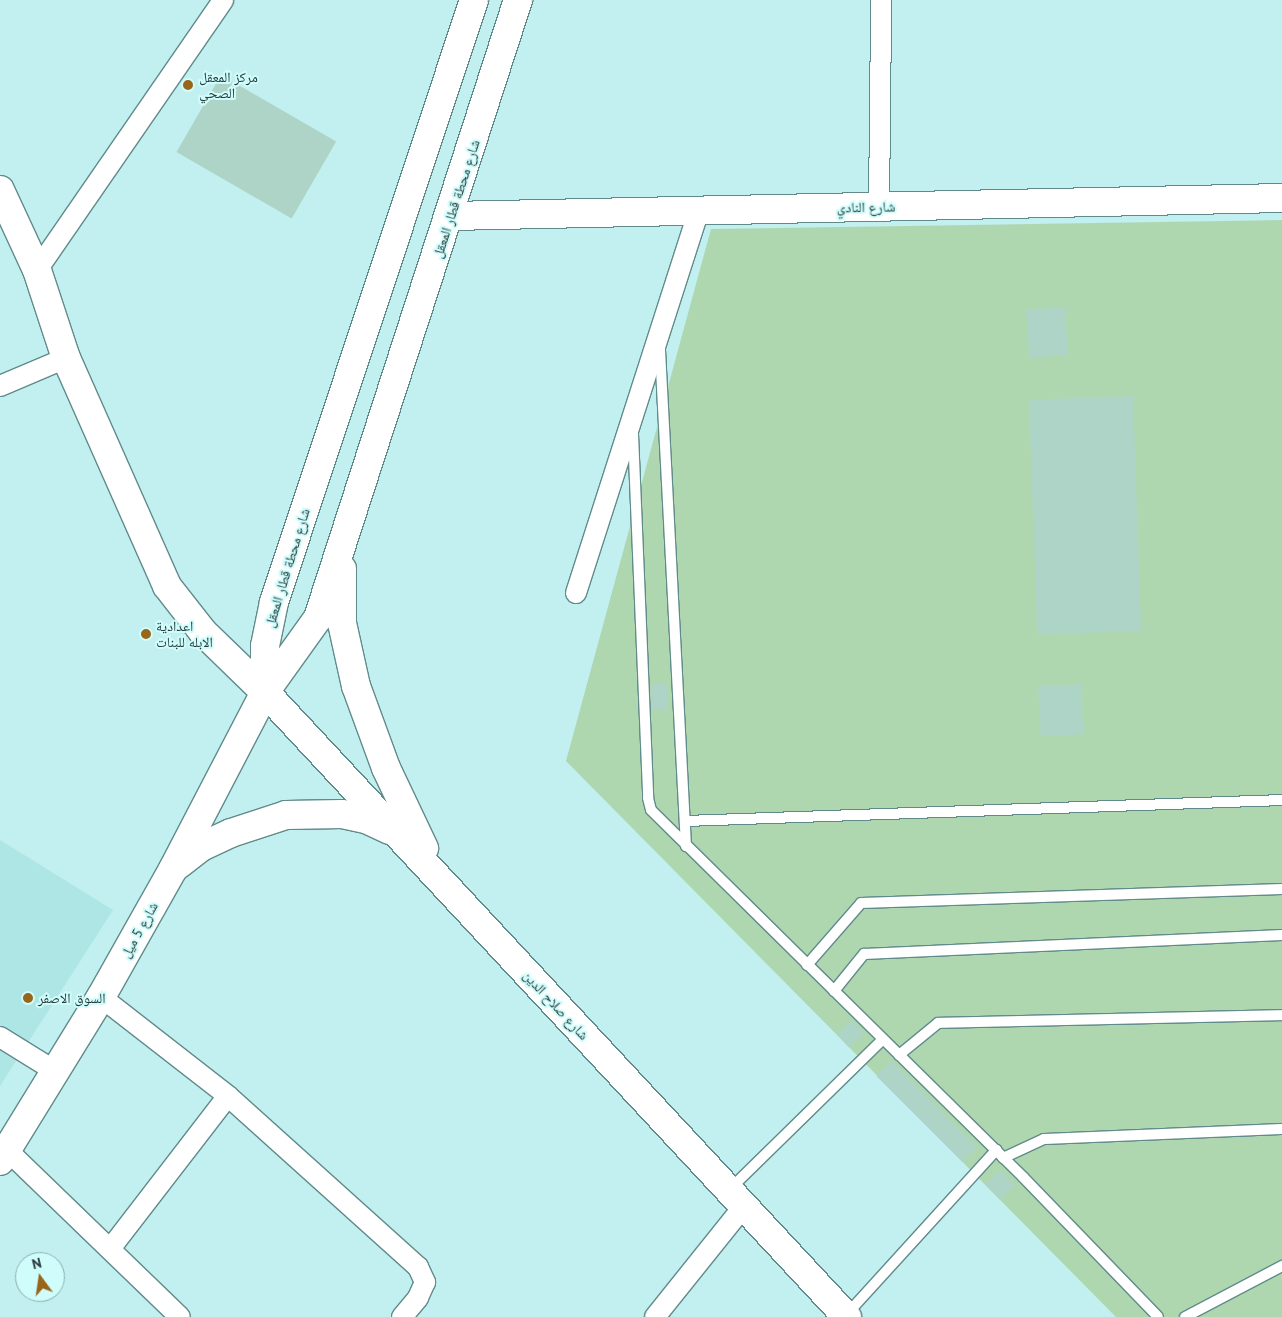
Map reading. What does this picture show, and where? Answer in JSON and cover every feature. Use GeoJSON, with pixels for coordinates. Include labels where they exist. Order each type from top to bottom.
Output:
{"type":"FeatureCollection","features":[{"type":"Feature","properties":{"kind":"main road","name":"شارع محطة قطار المعقل"},"geometry":{"type":"LineString","coordinates":[[265,692],[265,646],[274,602],[474,0]]}},
{"type":"Feature","properties":{"kind":"main road","name":"شارع محطة قطار المعقل"},"geometry":{"type":"LineString","coordinates":[[265,692],[318,618],[451,216],[518,0]]}},
{"type":"Feature","properties":{"kind":"main road","name":"شارع صلاح الدين"},"geometry":{"type":"LineString","coordinates":[[0,190],[37,270],[66,358],[167,586],[202,632],[265,692],[400,835],[846,1316]]}},
{"type":"Feature","properties":{"kind":"main road","name":"شارع النادي"},"geometry":{"type":"LineString","coordinates":[[451,216],[1282,198]]}},
{"type":"Feature","properties":{"kind":"main road"},"geometry":{"type":"LineString","coordinates":[[343,544],[342,623],[356,686],[386,768],[440,878]]}},
{"type":"Feature","properties":{"kind":"main road","name":"شارع 5 ميل"},"geometry":{"type":"LineString","coordinates":[[4,1156],[101,997],[173,869],[265,692]]}},
{"type":"Feature","properties":{"kind":"main road"},"geometry":{"type":"LineString","coordinates":[[173,869],[201,847],[260,821],[286,815],[342,814],[366,819],[400,835]]}},
{"type":"Feature","properties":{"kind":"street"},"geometry":{"type":"LineString","coordinates":[[37,270],[223,0]]}},
{"type":"Feature","properties":{"kind":"street"},"geometry":{"type":"LineString","coordinates":[[879,207],[881,0]]}},
{"type":"Feature","properties":{"kind":"street"},"geometry":{"type":"LineString","coordinates":[[576,593],[699,210]]}},
{"type":"Feature","properties":{"kind":"street"},"geometry":{"type":"LineString","coordinates":[[0,386],[66,358]]}},
{"type":"Feature","properties":{"kind":"street"},"geometry":{"type":"LineString","coordinates":[[101,997],[228,1096],[418,1267],[425,1282],[418,1298],[402,1317]]}},
{"type":"Feature","properties":{"kind":"street"},"geometry":{"type":"LineString","coordinates":[[0,1037],[55,1071]]}},
{"type":"Feature","properties":{"kind":"street"},"geometry":{"type":"LineString","coordinates":[[110,1249],[228,1096]]}},
{"type":"Feature","properties":{"kind":"street"},"geometry":{"type":"LineString","coordinates":[[4,1156],[110,1249],[180,1317]]}},
{"type":"Feature","properties":{"kind":"street"},"geometry":{"type":"LineString","coordinates":[[655,1317],[736,1198]]}},
{"type":"Feature","properties":{"kind":"lane"},"geometry":{"type":"LineString","coordinates":[[659,334],[686,846]]}},
{"type":"Feature","properties":{"kind":"lane"},"geometry":{"type":"LineString","coordinates":[[632,418],[648,798],[655,815],[1000,1154],[1158,1317]]}},
{"type":"Feature","properties":{"kind":"lane"},"geometry":{"type":"LineString","coordinates":[[685,821],[1282,800]]}},
{"type":"Feature","properties":{"kind":"lane"},"geometry":{"type":"LineString","coordinates":[[807,965],[861,903],[1282,889]]}},
{"type":"Feature","properties":{"kind":"lane"},"geometry":{"type":"LineString","coordinates":[[834,991],[864,954],[1282,935]]}},
{"type":"Feature","properties":{"kind":"lane"},"geometry":{"type":"LineString","coordinates":[[899,1055],[938,1023],[1282,1015]]}},
{"type":"Feature","properties":{"kind":"lane"},"geometry":{"type":"LineString","coordinates":[[736,1198],[883,1040]]}},
{"type":"Feature","properties":{"kind":"lane"},"geometry":{"type":"LineString","coordinates":[[846,1316],[1000,1154],[1044,1139],[1282,1129]]}},
{"type":"Feature","properties":{"kind":"lane"},"geometry":{"type":"LineString","coordinates":[[1185,1317],[1282,1266]]}},
{"type":"Feature","properties":{"kind":"shaded area","name":"السوق الاصفر"},"geometry":{"type":"Polygon","coordinates":[[[0,840],[113,910],[0,1086],[0,840]]]}},
{"type":"Feature","properties":{"kind":"green space"},"geometry":{"type":"Polygon","coordinates":[[[1282,220],[1282,1317],[1116,1317],[566,761],[711,229],[1282,220]]]}},
{"type":"Feature","properties":{"kind":"building"},"geometry":{"type":"Polygon","coordinates":[[[221,75],[336,142],[292,219],[176,152],[221,75]]]}},
{"type":"Feature","properties":{"kind":"building"},"geometry":{"type":"Polygon","coordinates":[[[1065,307],[1068,355],[1029,358],[1026,310],[1065,307]]]}},
{"type":"Feature","properties":{"kind":"building"},"geometry":{"type":"Polygon","coordinates":[[[1133,396],[1141,631],[1037,634],[1029,400],[1133,396]]]}},
{"type":"Feature","properties":{"kind":"building"},"geometry":{"type":"Polygon","coordinates":[[[652,684],[667,684],[667,709],[652,709],[652,684]]]}},
{"type":"Feature","properties":{"kind":"building"},"geometry":{"type":"Polygon","coordinates":[[[1081,684],[1084,734],[1041,736],[1038,686],[1081,684]]]}},
{"type":"Feature","properties":{"kind":"building"},"geometry":{"type":"Polygon","coordinates":[[[852,1020],[864,1033],[849,1047],[837,1034],[852,1020]]]}},
{"type":"Feature","properties":{"kind":"building"},"geometry":{"type":"Polygon","coordinates":[[[891,1061],[977,1147],[962,1162],[876,1076],[891,1061]]]}},
{"type":"Feature","properties":{"kind":"building"},"geometry":{"type":"Polygon","coordinates":[[[1000,1170],[1015,1185],[1000,1200],[985,1185],[1000,1170]]]}},
{"type":"Feature","properties":{"kind":"place","name":"مركز المعقل الصحي"},"geometry":{"type":"Point","coordinates":[188,85]}},
{"type":"Feature","properties":{"kind":"place","name":"اعدادية الابله للبنات"},"geometry":{"type":"Point","coordinates":[146,634]}},
{"type":"Feature","properties":{"kind":"place","name":"السوق الاصفر"},"geometry":{"type":"Point","coordinates":[28,998]}}]}
